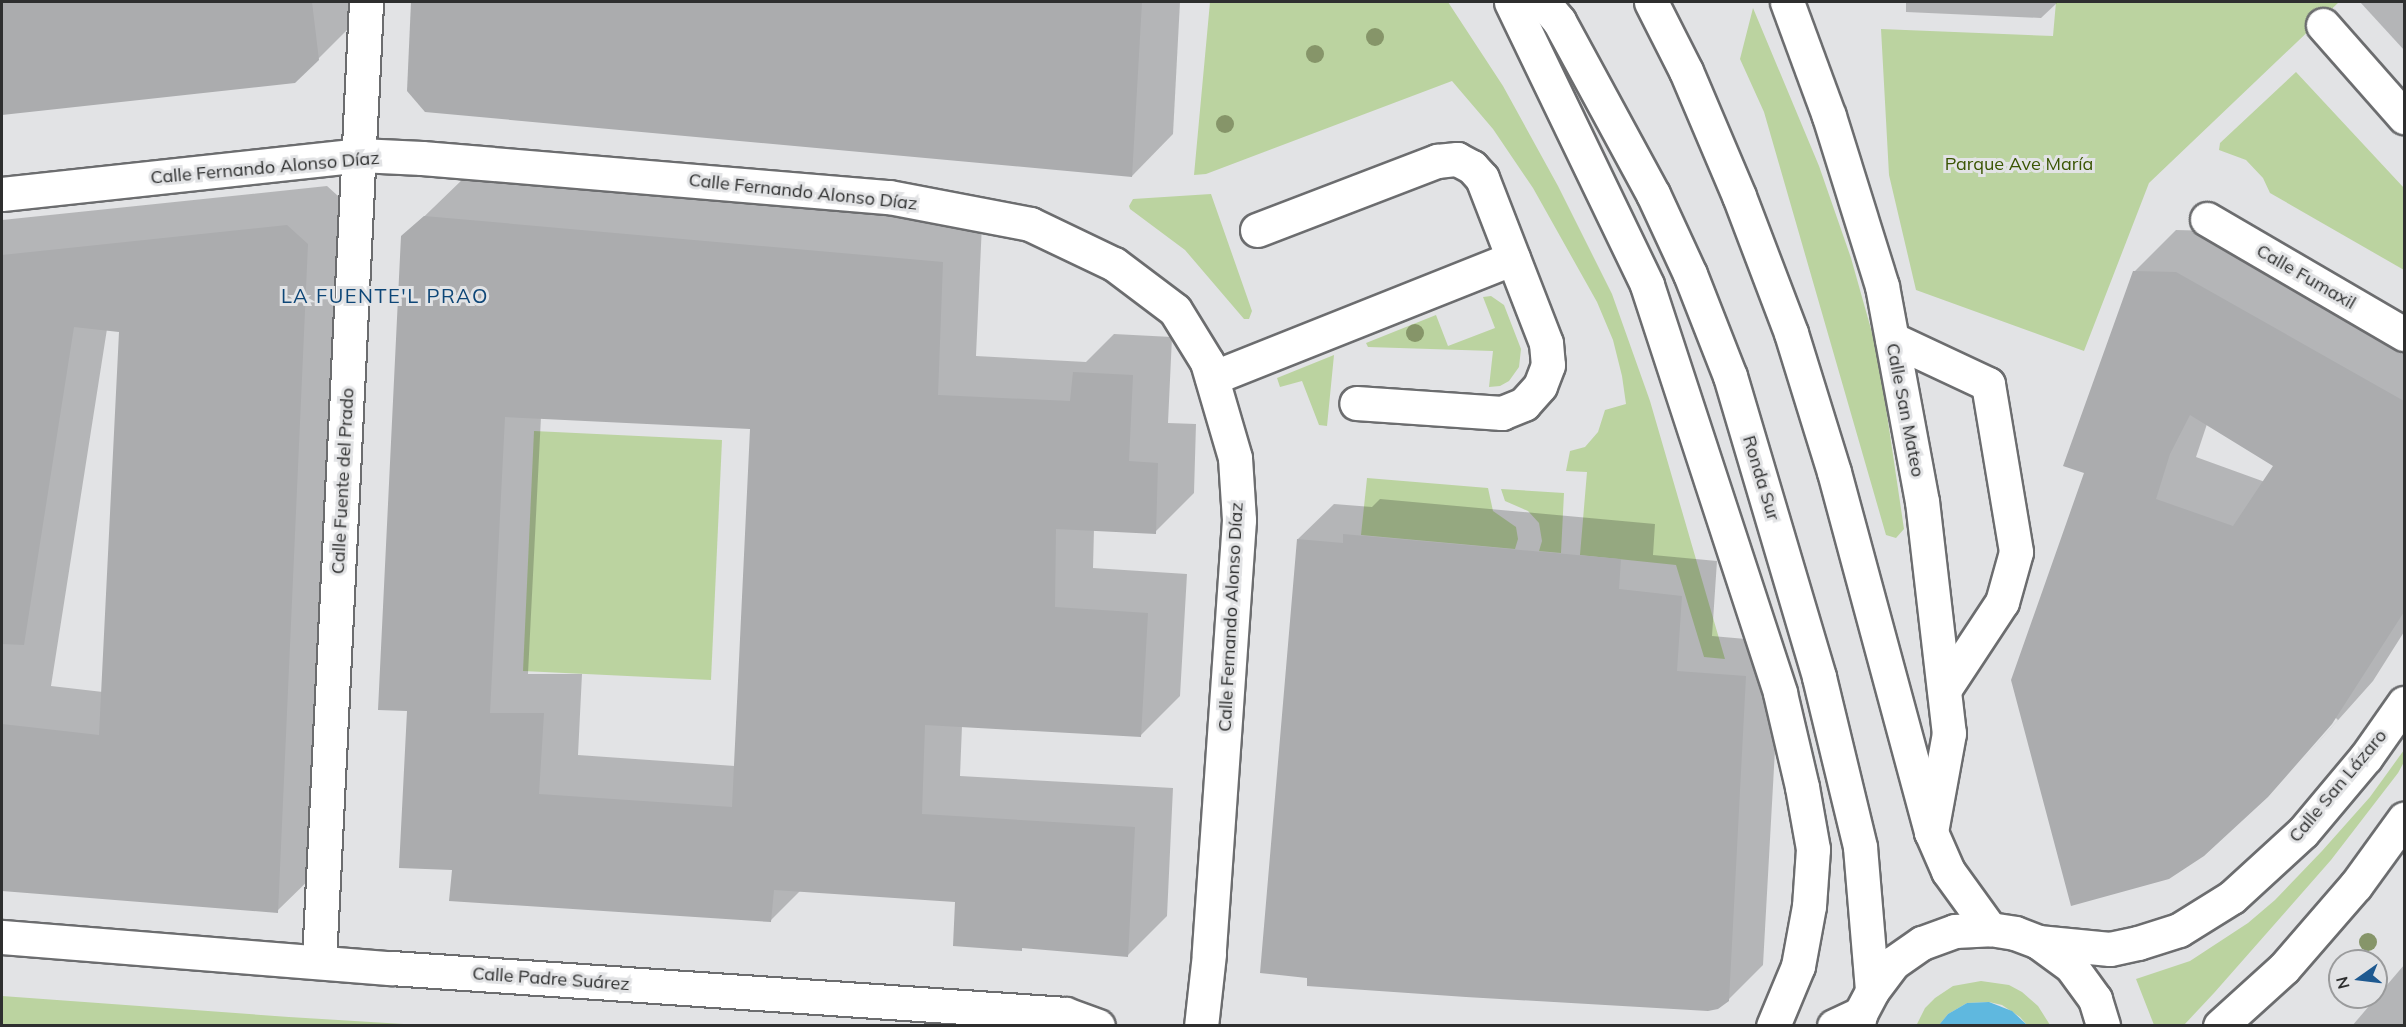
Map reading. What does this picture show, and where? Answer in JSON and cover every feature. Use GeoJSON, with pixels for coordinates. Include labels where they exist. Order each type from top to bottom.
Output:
{"type":"FeatureCollection","features":[{"type":"Feature","properties":{"kind":"main road","name":"Calle Fuente del Prado"},"geometry":{"type":"LineString","coordinates":[[319,961],[366,2]]}},
{"type":"Feature","properties":{"kind":"main road"},"geometry":{"type":"LineString","coordinates":[[1511,2],[1647,285],[1780,693],[1802,787],[1813,849],[1809,906],[1798,966],[1773,1026]]}},
{"type":"Feature","properties":{"kind":"main road","name":"Ronda Sur"},"geometry":{"type":"LineString","coordinates":[[1544,2],[1559,21],[1653,194],[1690,274],[1730,376],[1820,677],[1860,847],[1856,1014]]}},
{"type":"Feature","properties":{"kind":"main road"},"geometry":{"type":"LineString","coordinates":[[1651,2],[1686,70],[1739,196],[1791,333],[1834,472],[1931,832],[1948,871],[1990,929]]}},
{"type":"Feature","properties":{"kind":"main road"},"geometry":{"type":"LineString","coordinates":[[1766,2],[1829,116]]}},
{"type":"Feature","properties":{"kind":"main road","name":"Calle San Mateo"},"geometry":{"type":"LineString","coordinates":[[1787,2],[1829,116],[1882,286],[1922,501],[1949,733],[1931,832]]}},
{"type":"Feature","properties":{"kind":"main road"},"geometry":{"type":"LineString","coordinates":[[2333,37],[2404,117]]}},
{"type":"Feature","properties":{"kind":"main road","name":"Calle Fernando Alonso Díaz"},"geometry":{"type":"LineString","coordinates":[[2,194],[359,155],[433,159],[889,197],[1030,224],[1114,264],[1176,310],[1207,362],[1234,458],[1239,520],[1202,1026]]}},
{"type":"Feature","properties":{"kind":"main road"},"geometry":{"type":"LineString","coordinates":[[1257,230],[1437,160],[1457,159],[1472,167],[1482,178],[1546,343],[1548,364],[1540,386],[1524,404],[1502,413],[1356,403]]}},
{"type":"Feature","properties":{"kind":"main road","name":"Calle Fumaxil"},"geometry":{"type":"LineString","coordinates":[[2207,219],[2404,334]]}},
{"type":"Feature","properties":{"kind":"main road"},"geometry":{"type":"LineString","coordinates":[[1212,378],[1513,258]]}},
{"type":"Feature","properties":{"kind":"main road"},"geometry":{"type":"LineString","coordinates":[[1892,339],[1988,384],[2016,552],[2002,602],[1944,690]]}},
{"type":"Feature","properties":{"kind":"main road","name":"Calle San Lázaro"},"geometry":{"type":"LineString","coordinates":[[2038,942],[2110,949],[2138,943],[2179,930],[2232,897],[2303,832],[2367,757],[2404,703]]}},
{"type":"Feature","properties":{"kind":"main road"},"geometry":{"type":"LineString","coordinates":[[2241,1026],[2284,968],[2356,885],[2404,819]]}},
{"type":"Feature","properties":{"kind":"main road"},"geometry":{"type":"LineString","coordinates":[[1856,1014],[1893,963],[1922,943],[1955,931],[1990,929],[2015,933],[2038,942],[2071,966],[2095,999],[2103,1026]]}},
{"type":"Feature","properties":{"kind":"main road","name":"Calle Padre Suárez"},"geometry":{"type":"LineString","coordinates":[[2,937],[1065,1014],[1098,1026]]}},
{"type":"Feature","properties":{"kind":"main road"},"geometry":{"type":"LineString","coordinates":[[2220,1026],[2284,968]]}},
{"type":"Feature","properties":{"kind":"green space"},"geometry":{"type":"Polygon","coordinates":[[[1210,2],[1448,2],[1503,86],[1558,186],[1612,294],[1650,401],[1725,659],[1704,657],[1676,565],[1580,555],[1587,472],[1566,471],[1570,451],[1585,447],[1598,432],[1605,410],[1626,404],[1622,376],[1613,340],[1597,302],[1533,188],[1493,129],[1452,81],[1206,174],[1194,175],[1210,2]]]}},
{"type":"Feature","properties":{"kind":"green space","name":"Parque Ave María"},"geometry":{"type":"Polygon","coordinates":[[[2056,2],[2339,2],[2149,183],[2084,351],[1916,290],[1889,175],[1881,29],[2053,36],[2056,2]]]}},
{"type":"Feature","properties":{"kind":"green space"},"geometry":{"type":"Polygon","coordinates":[[[1753,8],[1819,166],[1851,258],[1878,354],[1904,529],[1896,538],[1886,535],[1764,112],[1740,59],[1753,8]]]}},
{"type":"Feature","properties":{"kind":"green space"},"geometry":{"type":"Polygon","coordinates":[[[2296,72],[2404,188],[2404,270],[2270,193],[2263,178],[2246,160],[2219,150],[2220,143],[2296,72]]]}},
{"type":"Feature","properties":{"kind":"green space"},"geometry":{"type":"Polygon","coordinates":[[[1211,194],[1252,311],[1249,319],[1244,319],[1185,250],[1129,206],[1133,199],[1211,194]]]}},
{"type":"Feature","properties":{"kind":"green space"},"geometry":{"type":"Polygon","coordinates":[[[1491,296],[1504,305],[1521,349],[1519,367],[1509,381],[1500,386],[1489,387],[1493,351],[1368,347],[1366,343],[1436,315],[1448,346],[1495,328],[1483,297],[1491,296]]]}},
{"type":"Feature","properties":{"kind":"green space"},"geometry":{"type":"Polygon","coordinates":[[[1334,355],[1327,426],[1319,425],[1302,381],[1280,387],[1277,378],[1334,355]]]}},
{"type":"Feature","properties":{"kind":"green space"},"geometry":{"type":"Polygon","coordinates":[[[534,431],[722,440],[711,680],[523,671],[534,431]]]}},
{"type":"Feature","properties":{"kind":"green space"},"geometry":{"type":"Polygon","coordinates":[[[1367,478],[1488,488],[1493,511],[1516,527],[1518,539],[1515,549],[1361,535],[1367,478]]]}},
{"type":"Feature","properties":{"kind":"green space"},"geometry":{"type":"Polygon","coordinates":[[[1501,489],[1564,493],[1561,553],[1539,551],[1542,541],[1539,523],[1528,511],[1505,501],[1501,489]]]}},
{"type":"Feature","properties":{"kind":"green space"},"geometry":{"type":"Polygon","coordinates":[[[2404,750],[2404,762],[2398,773],[2331,860],[2214,993],[2184,1025],[2154,1025],[2136,979],[2190,961],[2248,923],[2275,900],[2370,797],[2404,750]]]}},
{"type":"Feature","properties":{"kind":"green space"},"geometry":{"type":"Polygon","coordinates":[[[1981,981],[2009,985],[2022,992],[2038,1006],[2050,1025],[2027,1025],[2020,1017],[2002,1005],[1989,1002],[1967,1003],[1948,1014],[1939,1025],[1916,1026],[1925,1008],[1935,998],[1953,986],[1981,981]]]}},
{"type":"Feature","properties":{"kind":"green space"},"geometry":{"type":"Polygon","coordinates":[[[2,996],[289,1017],[420,1025],[2,1025],[2,996]]]}},
{"type":"Feature","properties":{"kind":"water"},"geometry":{"type":"Polygon","coordinates":[[[1989,1002],[2012,1011],[2027,1025],[1939,1025],[1948,1014],[1967,1003],[1989,1002]]]}},
{"type":"Feature","properties":{"kind":"building"},"geometry":{"type":"Polygon","coordinates":[[[2,2],[312,2],[319,60],[295,83],[2,115],[2,2]]]}},
{"type":"Feature","properties":{"kind":"building"},"geometry":{"type":"Polygon","coordinates":[[[411,2],[1142,2],[1132,177],[425,112],[407,91],[411,2]]]}},
{"type":"Feature","properties":{"kind":"building"},"geometry":{"type":"Polygon","coordinates":[[[424,216],[943,262],[938,395],[1070,401],[1073,372],[1133,375],[1129,461],[1158,463],[1156,534],[1056,529],[1055,607],[1148,613],[1141,737],[925,725],[922,814],[1135,827],[1128,957],[1022,948],[1022,951],[953,946],[955,902],[774,890],[771,922],[449,901],[452,870],[399,868],[407,711],[378,710],[401,236],[424,216]],[[505,417],[490,713],[544,713],[539,794],[732,807],[750,429],[505,417]]]}},
{"type":"Feature","properties":{"kind":"building"},"geometry":{"type":"Polygon","coordinates":[[[287,225],[308,244],[278,913],[2,891],[2,724],[99,735],[119,332],[74,327],[24,645],[2,644],[2,255],[287,225]]]}},
{"type":"Feature","properties":{"kind":"building"},"geometry":{"type":"Polygon","coordinates":[[[2133,271],[2176,272],[2404,401],[2404,612],[2332,724],[2268,797],[2204,856],[2169,879],[2071,906],[2011,680],[2084,473],[2063,466],[2133,271]],[[2190,415],[2170,454],[2156,499],[2233,526],[2273,466],[2190,415]]]}},
{"type":"Feature","properties":{"kind":"building"},"geometry":{"type":"Polygon","coordinates":[[[1343,534],[1621,559],[1619,589],[1682,596],[1677,671],[1746,676],[1729,1001],[1718,1009],[1708,1011],[1466,997],[1307,986],[1307,978],[1260,973],[1297,539],[1343,543],[1343,534]]]}},
{"type":"Feature","properties":{"kind":"district","name":"LA FUENTE'L PRAO"},"geometry":{"type":"Point","coordinates":[385,295]}}]}
